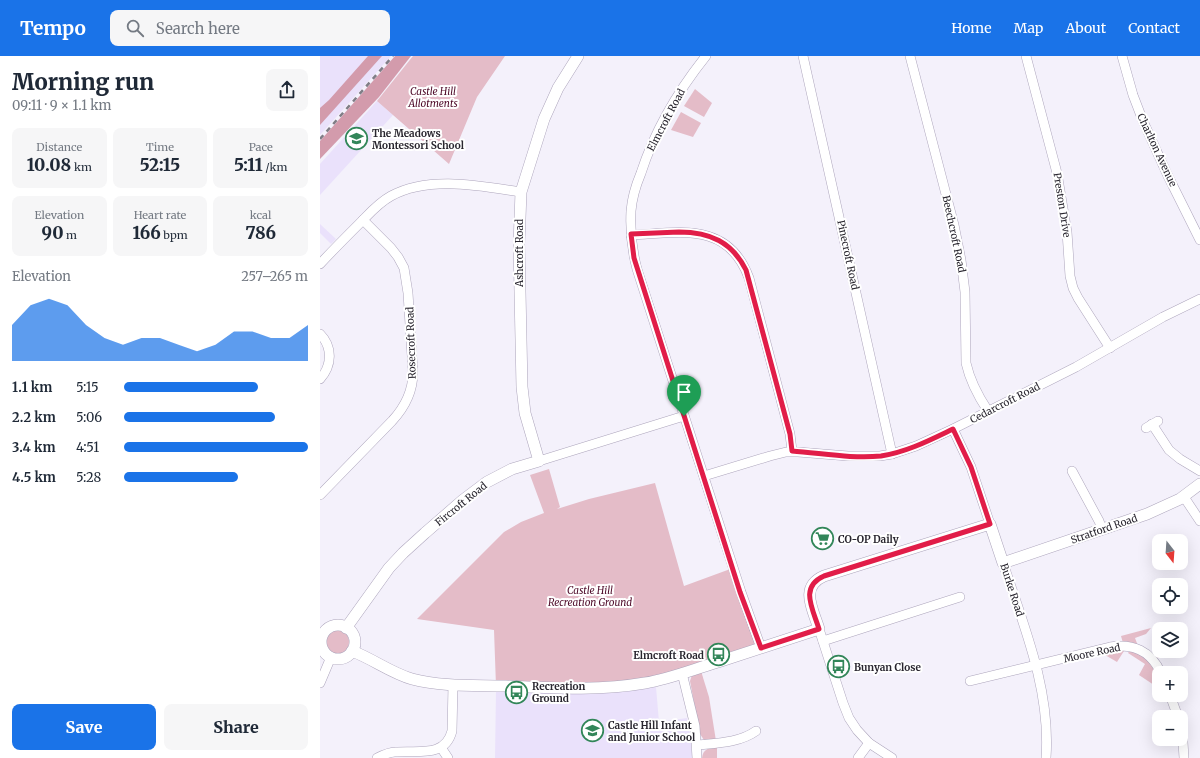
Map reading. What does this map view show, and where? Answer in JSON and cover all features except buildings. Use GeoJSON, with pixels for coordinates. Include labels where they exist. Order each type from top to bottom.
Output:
{"type":"FeatureCollection","features":[{"type":"Feature","properties":{"kind":"street","name":"Ashcroft Road"},"geometry":{"type":"LineString","coordinates":[[539,460],[525,413],[521,379],[519,244],[521,192],[544,119],[558,88],[578,56]]}},
{"type":"Feature","properties":{"kind":"street","name":"Elmcroft Road"},"geometry":{"type":"LineString","coordinates":[[706,56],[672,104],[649,149],[633,199],[631,234],[637,268],[740,592],[761,648]]}},
{"type":"Feature","properties":{"kind":"street","name":"Pinecroft Road"},"geometry":{"type":"LineString","coordinates":[[803,56],[892,454]]}},
{"type":"Feature","properties":{"kind":"street","name":"Beechcroft Road"},"geometry":{"type":"LineString","coordinates":[[910,56],[962,260],[965,292],[966,363],[968,374],[988,411]]}},
{"type":"Feature","properties":{"kind":"street","name":"Preston Drive"},"geometry":{"type":"LineString","coordinates":[[1026,56],[1051,148],[1059,184],[1066,226],[1070,276],[1073,288],[1110,348]]}},
{"type":"Feature","properties":{"kind":"street","name":"Charlton Avenue"},"geometry":{"type":"LineString","coordinates":[[1122,56],[1133,96],[1143,121],[1165,170],[1200,240]]}},
{"type":"Feature","properties":{"kind":"street"},"geometry":{"type":"LineString","coordinates":[[320,264],[373,209],[391,196],[401,192],[421,186],[443,184],[495,188],[521,192]]}},
{"type":"Feature","properties":{"kind":"street","name":"Rosecroft Road"},"geometry":{"type":"LineString","coordinates":[[320,495],[392,422],[404,406],[410,394],[413,383],[414,372],[408,293],[404,268],[391,248],[363,220]]}},
{"type":"Feature","properties":{"kind":"street"},"geometry":{"type":"LineString","coordinates":[[631,234],[679,232],[701,234],[722,242],[741,260],[751,283],[790,434],[792,451]]}},
{"type":"Feature","properties":{"kind":"street","name":"Cedarcroft Road"},"geometry":{"type":"LineString","coordinates":[[704,476],[770,456],[792,451],[855,456],[880,456],[892,454],[916,446],[1076,367],[1163,317],[1200,299]]}},
{"type":"Feature","properties":{"kind":"street"},"geometry":{"type":"LineString","coordinates":[[320,334],[328,345],[330,358],[326,371],[320,379]]}},
{"type":"Feature","properties":{"kind":"street","name":"Fircroft Road"},"geometry":{"type":"LineString","coordinates":[[346,628],[395,561],[463,500],[487,482],[512,469],[684,416]]}},
{"type":"Feature","properties":{"kind":"street"},"geometry":{"type":"LineString","coordinates":[[1152,424],[1169,450],[1180,459],[1200,471]]}},
{"type":"Feature","properties":{"kind":"street","name":"Burke Road"},"geometry":{"type":"LineString","coordinates":[[953,429],[971,467],[1036,665],[1045,710],[1046,758]]}},
{"type":"Feature","properties":{"kind":"street"},"geometry":{"type":"LineString","coordinates":[[1072,471],[1102,529]]}},
{"type":"Feature","properties":{"kind":"street","name":"Stratford Road"},"geometry":{"type":"LineString","coordinates":[[1003,563],[1153,512],[1184,496],[1200,484]]}},
{"type":"Feature","properties":{"kind":"street"},"geometry":{"type":"LineString","coordinates":[[1184,496],[1200,521]]}},
{"type":"Feature","properties":{"kind":"street"},"geometry":{"type":"LineString","coordinates":[[892,758],[869,743],[857,730],[846,711],[810,598],[809,592],[812,584],[817,578],[990,524]]}},
{"type":"Feature","properties":{"kind":"street"},"geometry":{"type":"LineString","coordinates":[[823,640],[960,597]]}},
{"type":"Feature","properties":{"kind":"street"},"geometry":{"type":"LineString","coordinates":[[337,625],[346,628],[350,630],[354,638],[354,647],[345,657],[336,659],[324,652],[322,648],[321,634],[337,625]]}},
{"type":"Feature","properties":{"kind":"street"},"geometry":{"type":"LineString","coordinates":[[352,651],[363,655],[395,673],[425,682],[453,685],[572,689],[599,688],[647,683],[682,674],[819,629]]}},
{"type":"Feature","properties":{"kind":"street","name":"Moore Road"},"geometry":{"type":"LineString","coordinates":[[970,681],[1122,645],[1136,648],[1146,653],[1156,666]]}},
{"type":"Feature","properties":{"kind":"street"},"geometry":{"type":"LineString","coordinates":[[320,683],[331,657]]}},
{"type":"Feature","properties":{"kind":"street"},"geometry":{"type":"LineString","coordinates":[[682,674],[695,726],[697,758]]}},
{"type":"Feature","properties":{"kind":"street"},"geometry":{"type":"LineString","coordinates":[[377,758],[384,754],[395,752],[427,754],[442,749],[446,745],[452,730],[453,685]]}},
{"type":"Feature","properties":{"kind":"street"},"geometry":{"type":"LineString","coordinates":[[697,745],[725,743],[750,736],[756,731]]}},
{"type":"Feature","properties":{"kind":"street"},"geometry":{"type":"LineString","coordinates":[[858,758],[869,743]]}},
{"type":"Feature","properties":{"kind":"street"},"geometry":{"type":"LineString","coordinates":[[1183,746],[1184,758]]}},
{"type":"Feature","properties":{"kind":"street"},"geometry":{"type":"LineString","coordinates":[[442,749],[448,758]]}},
{"type":"Feature","properties":{"kind":"shaded area"},"geometry":{"type":"Polygon","coordinates":[[[320,56],[391,56],[320,135],[320,56]]]}},
{"type":"Feature","properties":{"kind":"shaded area"},"geometry":{"type":"Polygon","coordinates":[[[368,56],[382,56],[320,125],[320,108],[368,56]]]}},
{"type":"Feature","properties":{"kind":"shaded area"},"geometry":{"type":"Polygon","coordinates":[[[395,56],[411,56],[379,97],[320,159],[320,141],[395,56]]]}},
{"type":"Feature","properties":{"kind":"shaded area","name":"The Meadows Montessori School"},"geometry":{"type":"Polygon","coordinates":[[[377,101],[393,115],[320,195],[320,164],[377,101]]]}},
{"type":"Feature","properties":{"kind":"shaded area"},"geometry":{"type":"Polygon","coordinates":[[[320,224],[336,239],[331,244],[320,233],[320,224]]]}},
{"type":"Feature","properties":{"kind":"shaded area","name":"Castle Hill Infant and Junior School"},"geometry":{"type":"Polygon","coordinates":[[[656,687],[659,722],[687,718],[691,739],[692,758],[495,758],[496,691],[577,694],[608,693],[656,687]]]}},
{"type":"Feature","properties":{"kind":"green space","name":"Castle Hill Allotments"},"geometry":{"type":"Polygon","coordinates":[[[413,56],[505,56],[477,97],[449,164],[377,101],[413,56]]]}},
{"type":"Feature","properties":{"kind":"green space"},"geometry":{"type":"Polygon","coordinates":[[[695,89],[712,103],[704,117],[684,106],[695,89]]]}},
{"type":"Feature","properties":{"kind":"green space"},"geometry":{"type":"Polygon","coordinates":[[[681,112],[701,123],[693,137],[671,130],[681,112]]]}},
{"type":"Feature","properties":{"kind":"green space","name":"Castle Hill Recreation Ground"},"geometry":{"type":"Polygon","coordinates":[[[549,469],[560,507],[557,509],[589,499],[655,483],[684,586],[733,568],[761,648],[647,683],[496,686],[494,630],[417,619],[504,532],[521,522],[544,513],[530,475],[549,469]]]}},
{"type":"Feature","properties":{"kind":"green space"},"geometry":{"type":"Polygon","coordinates":[[[1151,628],[1146,634],[1135,638],[1138,646],[1123,643],[1121,636],[1151,628]]]}},
{"type":"Feature","properties":{"kind":"green space"},"geometry":{"type":"Polygon","coordinates":[[[337,630],[346,633],[349,642],[346,651],[337,654],[328,651],[325,642],[328,633],[337,630]]]}},
{"type":"Feature","properties":{"kind":"green space"},"geometry":{"type":"Polygon","coordinates":[[[1123,649],[1124,651],[1117,662],[1100,652],[1123,649]]]}},
{"type":"Feature","properties":{"kind":"green space"},"geometry":{"type":"Polygon","coordinates":[[[1130,650],[1143,655],[1152,666],[1152,684],[1139,675],[1145,664],[1128,653],[1130,650]]]}},
{"type":"Feature","properties":{"kind":"green space"},"geometry":{"type":"Polygon","coordinates":[[[701,671],[709,697],[716,741],[704,740],[700,734],[690,681],[692,675],[701,671]]]}},
{"type":"Feature","properties":{"kind":"green space"},"geometry":{"type":"Polygon","coordinates":[[[717,746],[717,758],[702,758],[705,751],[709,748],[717,746]]]}},
{"type":"Feature","properties":{"kind":"railway"},"geometry":{"type":"LineString","coordinates":[[320,139],[393,56]]}},
{"type":"Feature","properties":{"kind":"place","name":"The Meadows Montessori School"},"geometry":{"type":"Point","coordinates":[356,139]}},
{"type":"Feature","properties":{"kind":"place","name":"CO-OP Daily"},"geometry":{"type":"Point","coordinates":[822,539]}},
{"type":"Feature","properties":{"kind":"place","name":"Elmcroft Road"},"geometry":{"type":"Point","coordinates":[719,655]}},
{"type":"Feature","properties":{"kind":"place","name":"Bunyan Close"},"geometry":{"type":"Point","coordinates":[838,667]}},
{"type":"Feature","properties":{"kind":"place","name":"Recreation Ground"},"geometry":{"type":"Point","coordinates":[516,692]}},
{"type":"Feature","properties":{"kind":"place","name":"Castle Hill Infant and Junior School"},"geometry":{"type":"Point","coordinates":[593,731]}},
{"type":"Feature","properties":{"kind":"route"},"geometry":{"type":"LineString","coordinates":[[679,232],[701,234],[722,242],[736,253],[741,260],[749,278],[790,434],[792,451],[848,456],[880,456],[903,451],[953,429],[971,467],[990,524],[817,578],[812,584],[809,592],[819,629],[761,648],[740,592],[684,416],[637,268],[631,234],[679,232]]}}]}
